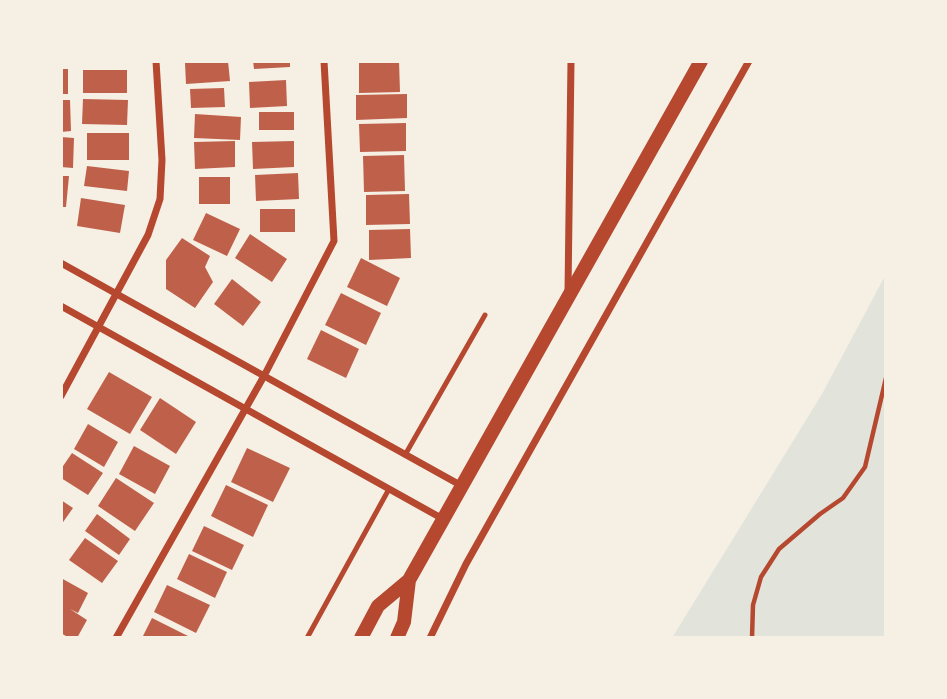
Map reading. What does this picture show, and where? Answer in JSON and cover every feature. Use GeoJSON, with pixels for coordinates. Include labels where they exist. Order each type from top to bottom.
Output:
{"type":"FeatureCollection","features":[{"type":"Feature","properties":{"kind":"main road"},"geometry":{"type":"LineString","coordinates":[[361,638],[378,606],[409,580],[701,61]]}},
{"type":"Feature","properties":{"kind":"main road"},"geometry":{"type":"LineString","coordinates":[[397,638],[404,622],[409,580]]}},
{"type":"Feature","properties":{"kind":"street"},"geometry":{"type":"LineString","coordinates":[[61,396],[148,235],[160,199],[162,160],[156,61]]}},
{"type":"Feature","properties":{"kind":"street"},"geometry":{"type":"LineString","coordinates":[[116,638],[246,409],[334,241],[324,61]]}},
{"type":"Feature","properties":{"kind":"street"},"geometry":{"type":"LineString","coordinates":[[568,296],[571,61]]}},
{"type":"Feature","properties":{"kind":"street"},"geometry":{"type":"LineString","coordinates":[[430,638],[466,564],[749,61]]}},
{"type":"Feature","properties":{"kind":"street"},"geometry":{"type":"LineString","coordinates":[[61,263],[462,486]]}},
{"type":"Feature","properties":{"kind":"street"},"geometry":{"type":"LineString","coordinates":[[61,306],[443,519]]}},
{"type":"Feature","properties":{"kind":"lane"},"geometry":{"type":"LineString","coordinates":[[405,454],[485,315]]}},
{"type":"Feature","properties":{"kind":"lane"},"geometry":{"type":"LineString","coordinates":[[307,638],[389,489]]}},
{"type":"Feature","properties":{"kind":"path"},"geometry":{"type":"LineString","coordinates":[[752,638],[753,605],[761,577],[779,549],[843,498],[865,467],[886,378]]}},
{"type":"Feature","properties":{"kind":"shaded area"},"geometry":{"type":"Polygon","coordinates":[[[886,274],[886,638],[672,638],[822,394],[886,274]]]}},
{"type":"Feature","properties":{"kind":"building"},"geometry":{"type":"Polygon","coordinates":[[[228,61],[230,81],[186,84],[185,63],[228,61]]]}},
{"type":"Feature","properties":{"kind":"building"},"geometry":{"type":"Polygon","coordinates":[[[253,61],[290,61],[290,67],[254,69],[253,61]]]}},
{"type":"Feature","properties":{"kind":"building"},"geometry":{"type":"Polygon","coordinates":[[[359,61],[399,61],[400,92],[359,93],[359,61]]]}},
{"type":"Feature","properties":{"kind":"building"},"geometry":{"type":"Polygon","coordinates":[[[61,69],[68,69],[68,94],[61,94],[61,69]]]}},
{"type":"Feature","properties":{"kind":"building"},"geometry":{"type":"Polygon","coordinates":[[[83,70],[127,70],[127,93],[83,93],[83,70]]]}},
{"type":"Feature","properties":{"kind":"building"},"geometry":{"type":"Polygon","coordinates":[[[286,80],[287,106],[250,108],[249,82],[286,80]]]}},
{"type":"Feature","properties":{"kind":"building"},"geometry":{"type":"Polygon","coordinates":[[[224,88],[225,107],[191,108],[190,89],[224,88]]]}},
{"type":"Feature","properties":{"kind":"building"},"geometry":{"type":"Polygon","coordinates":[[[407,94],[407,118],[356,120],[356,95],[407,94]]]}},
{"type":"Feature","properties":{"kind":"building"},"geometry":{"type":"Polygon","coordinates":[[[83,99],[128,100],[127,125],[82,124],[83,99]]]}},
{"type":"Feature","properties":{"kind":"building"},"geometry":{"type":"Polygon","coordinates":[[[61,100],[70,100],[71,131],[61,132],[61,100]]]}},
{"type":"Feature","properties":{"kind":"building"},"geometry":{"type":"Polygon","coordinates":[[[259,112],[294,112],[294,130],[259,130],[259,112]]]}},
{"type":"Feature","properties":{"kind":"building"},"geometry":{"type":"Polygon","coordinates":[[[195,114],[241,117],[240,140],[194,138],[195,114]]]}},
{"type":"Feature","properties":{"kind":"building"},"geometry":{"type":"Polygon","coordinates":[[[406,123],[406,151],[360,152],[359,124],[406,123]]]}},
{"type":"Feature","properties":{"kind":"building"},"geometry":{"type":"Polygon","coordinates":[[[87,133],[129,133],[129,160],[87,160],[87,133]]]}},
{"type":"Feature","properties":{"kind":"building"},"geometry":{"type":"Polygon","coordinates":[[[61,137],[74,138],[73,168],[61,167],[61,137]]]}},
{"type":"Feature","properties":{"kind":"building"},"geometry":{"type":"Polygon","coordinates":[[[235,141],[235,167],[195,169],[194,142],[235,141]]]}},
{"type":"Feature","properties":{"kind":"building"},"geometry":{"type":"Polygon","coordinates":[[[294,141],[294,167],[253,169],[252,142],[294,141]]]}},
{"type":"Feature","properties":{"kind":"building"},"geometry":{"type":"Polygon","coordinates":[[[404,155],[405,191],[364,192],[363,156],[404,155]]]}},
{"type":"Feature","properties":{"kind":"building"},"geometry":{"type":"Polygon","coordinates":[[[87,166],[129,171],[127,191],[84,186],[87,166]]]}},
{"type":"Feature","properties":{"kind":"building"},"geometry":{"type":"Polygon","coordinates":[[[298,173],[299,199],[256,201],[255,175],[298,173]]]}},
{"type":"Feature","properties":{"kind":"building"},"geometry":{"type":"Polygon","coordinates":[[[61,176],[69,176],[66,207],[61,207],[61,176]]]}},
{"type":"Feature","properties":{"kind":"building"},"geometry":{"type":"Polygon","coordinates":[[[199,177],[230,177],[230,204],[199,204],[199,177]]]}},
{"type":"Feature","properties":{"kind":"building"},"geometry":{"type":"Polygon","coordinates":[[[409,194],[410,224],[366,225],[366,195],[409,194]]]}},
{"type":"Feature","properties":{"kind":"building"},"geometry":{"type":"Polygon","coordinates":[[[81,198],[125,205],[120,233],[77,226],[81,198]]]}},
{"type":"Feature","properties":{"kind":"building"},"geometry":{"type":"Polygon","coordinates":[[[260,209],[295,209],[295,232],[260,232],[260,209]]]}},
{"type":"Feature","properties":{"kind":"building"},"geometry":{"type":"Polygon","coordinates":[[[206,213],[240,229],[227,256],[193,240],[206,213]]]}},
{"type":"Feature","properties":{"kind":"building"},"geometry":{"type":"Polygon","coordinates":[[[410,229],[411,258],[369,260],[369,230],[410,229]]]}},
{"type":"Feature","properties":{"kind":"building"},"geometry":{"type":"Polygon","coordinates":[[[250,234],[287,259],[272,282],[235,258],[250,234]]]}},
{"type":"Feature","properties":{"kind":"building"},"geometry":{"type":"Polygon","coordinates":[[[182,238],[210,256],[205,267],[213,282],[195,308],[166,289],[166,260],[182,238]]]}},
{"type":"Feature","properties":{"kind":"building"},"geometry":{"type":"Polygon","coordinates":[[[361,258],[400,278],[387,306],[347,287],[361,258]]]}},
{"type":"Feature","properties":{"kind":"building"},"geometry":{"type":"Polygon","coordinates":[[[232,279],[261,302],[243,326],[214,304],[232,279]]]}},
{"type":"Feature","properties":{"kind":"building"},"geometry":{"type":"Polygon","coordinates":[[[341,293],[381,313],[366,345],[325,325],[341,293]]]}},
{"type":"Feature","properties":{"kind":"building"},"geometry":{"type":"Polygon","coordinates":[[[321,330],[359,349],[346,378],[307,359],[321,330]]]}},
{"type":"Feature","properties":{"kind":"building"},"geometry":{"type":"Polygon","coordinates":[[[109,372],[152,397],[130,434],[87,409],[109,372]]]}},
{"type":"Feature","properties":{"kind":"building"},"geometry":{"type":"Polygon","coordinates":[[[160,398],[196,422],[176,454],[140,430],[160,398]]]}},
{"type":"Feature","properties":{"kind":"building"},"geometry":{"type":"Polygon","coordinates":[[[88,424],[118,442],[104,467],[74,449],[88,424]]]}},
{"type":"Feature","properties":{"kind":"building"},"geometry":{"type":"Polygon","coordinates":[[[134,446],[170,466],[155,494],[119,474],[134,446]]]}},
{"type":"Feature","properties":{"kind":"building"},"geometry":{"type":"Polygon","coordinates":[[[247,448],[290,468],[273,502],[231,482],[247,448]]]}},
{"type":"Feature","properties":{"kind":"building"},"geometry":{"type":"Polygon","coordinates":[[[72,453],[103,473],[88,495],[61,478],[61,469],[72,453]]]}},
{"type":"Feature","properties":{"kind":"building"},"geometry":{"type":"Polygon","coordinates":[[[116,478],[154,503],[135,531],[98,506],[116,478]]]}},
{"type":"Feature","properties":{"kind":"building"},"geometry":{"type":"Polygon","coordinates":[[[226,485],[268,505],[253,537],[211,516],[226,485]]]}},
{"type":"Feature","properties":{"kind":"building"},"geometry":{"type":"Polygon","coordinates":[[[61,500],[73,508],[61,525],[61,500]]]}},
{"type":"Feature","properties":{"kind":"building"},"geometry":{"type":"Polygon","coordinates":[[[97,514],[130,539],[119,555],[85,531],[97,514]]]}},
{"type":"Feature","properties":{"kind":"building"},"geometry":{"type":"Polygon","coordinates":[[[204,526],[244,545],[232,570],[192,551],[204,526]]]}},
{"type":"Feature","properties":{"kind":"building"},"geometry":{"type":"Polygon","coordinates":[[[85,538],[118,561],[102,583],[69,560],[85,538]]]}},
{"type":"Feature","properties":{"kind":"building"},"geometry":{"type":"Polygon","coordinates":[[[189,554],[227,572],[215,598],[177,579],[189,554]]]}},
{"type":"Feature","properties":{"kind":"building"},"geometry":{"type":"Polygon","coordinates":[[[61,578],[88,593],[78,613],[70,609],[87,620],[77,638],[69,638],[61,633],[61,578]]]}},
{"type":"Feature","properties":{"kind":"building"},"geometry":{"type":"Polygon","coordinates":[[[167,585],[210,605],[196,633],[154,612],[167,585]]]}},
{"type":"Feature","properties":{"kind":"building"},"geometry":{"type":"Polygon","coordinates":[[[152,618],[192,638],[142,638],[152,618]]]}}]}
